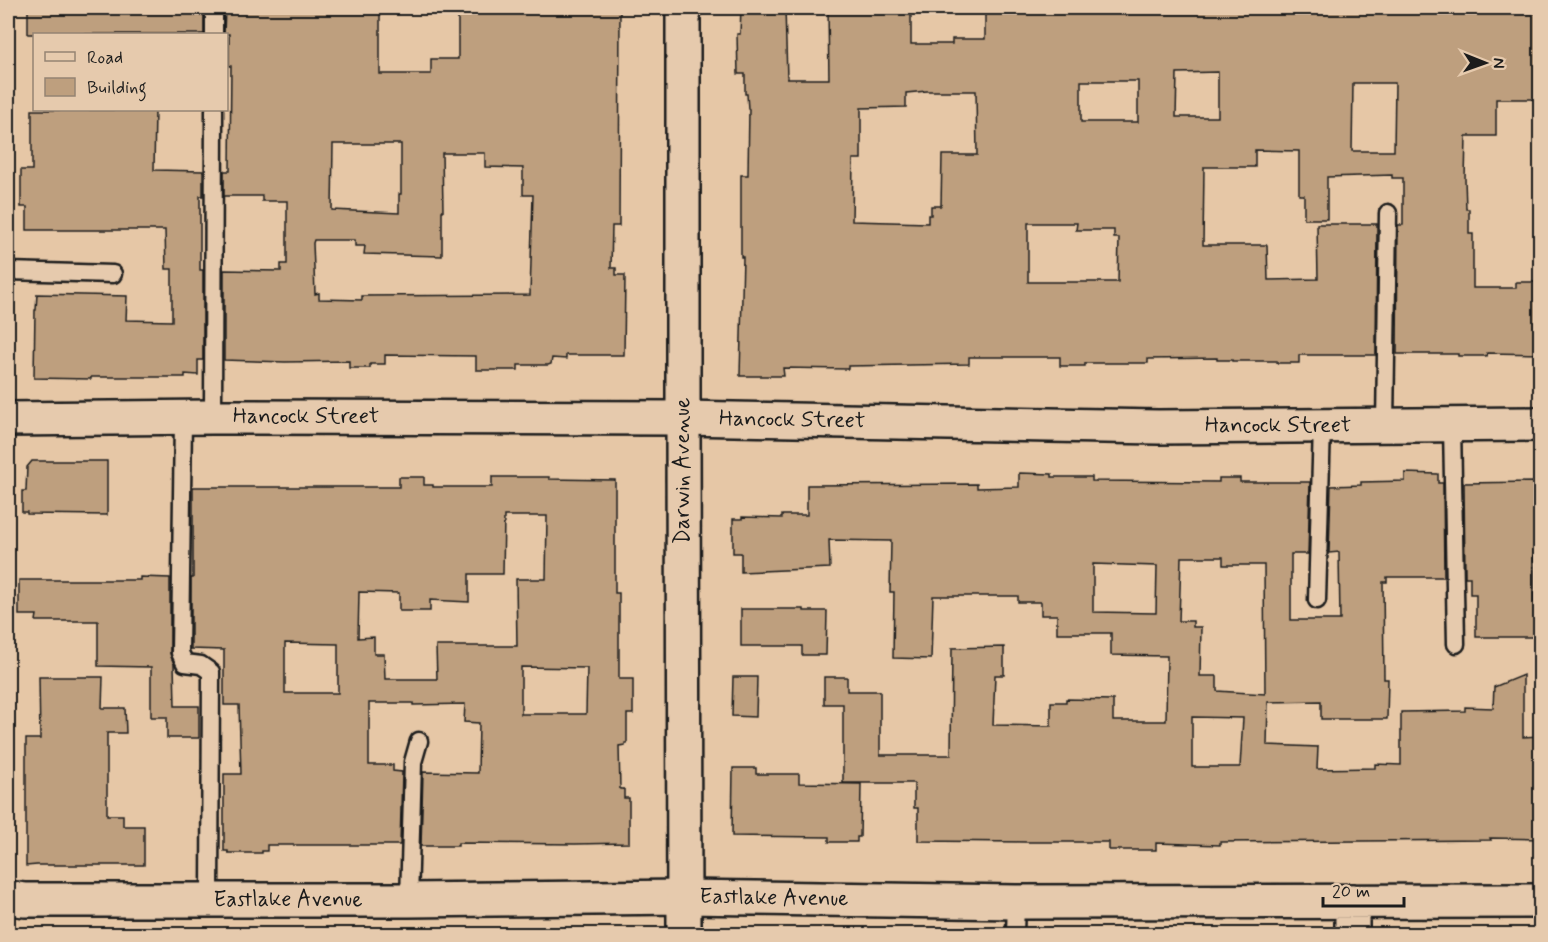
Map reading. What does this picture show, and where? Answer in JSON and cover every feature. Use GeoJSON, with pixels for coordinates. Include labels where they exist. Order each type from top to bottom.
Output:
{"type":"FeatureCollection","features":[{"type":"Feature","properties":{"kind":"street","name":"Darwin Avenue"},"geometry":{"type":"LineString","coordinates":[[683,8],[684,934]]}},
{"type":"Feature","properties":{"kind":"street","name":"Hancock Street"},"geometry":{"type":"LineString","coordinates":[[8,419],[683,418],[1158,427],[1540,424]]}},
{"type":"Feature","properties":{"kind":"street","name":"Eastlake Avenue"},"geometry":{"type":"LineString","coordinates":[[8,897],[25,900],[685,897],[1016,902],[1540,900]]}},
{"type":"Feature","properties":{"kind":"street"},"geometry":{"type":"LineString","coordinates":[[1352,901],[1352,934]]}},
{"type":"Feature","properties":{"kind":"lane"},"geometry":{"type":"LineString","coordinates":[[214,8],[214,33]]}},
{"type":"Feature","properties":{"kind":"lane"},"geometry":{"type":"LineString","coordinates":[[210,900],[211,672],[201,665],[185,663],[180,653],[198,417],[214,111]]}},
{"type":"Feature","properties":{"kind":"lane"},"geometry":{"type":"LineString","coordinates":[[1385,426],[1388,213]]}},
{"type":"Feature","properties":{"kind":"lane"},"geometry":{"type":"LineString","coordinates":[[8,271],[113,274]]}},
{"type":"Feature","properties":{"kind":"lane"},"geometry":{"type":"LineString","coordinates":[[1452,425],[1456,644]]}},
{"type":"Feature","properties":{"kind":"lane"},"geometry":{"type":"LineString","coordinates":[[1317,600],[1323,426]]}},
{"type":"Feature","properties":{"kind":"lane"},"geometry":{"type":"LineString","coordinates":[[409,900],[413,762],[419,741]]}},
{"type":"Feature","properties":{"kind":"lane"},"geometry":{"type":"LineString","coordinates":[[1016,902],[1016,934]]}},
{"type":"Feature","properties":{"kind":"building"},"geometry":{"type":"Polygon","coordinates":[[[28,8],[204,8],[204,33],[28,34],[28,8]]]}},
{"type":"Feature","properties":{"kind":"building"},"geometry":{"type":"Polygon","coordinates":[[[225,8],[380,8],[380,74],[431,74],[431,59],[458,59],[458,8],[620,8],[619,226],[612,226],[611,268],[616,268],[616,275],[625,275],[624,355],[566,355],[566,359],[552,358],[551,364],[548,365],[518,365],[518,370],[476,370],[476,356],[385,355],[385,364],[370,364],[370,368],[349,368],[349,361],[224,360],[224,270],[281,271],[281,264],[287,264],[287,201],[262,201],[262,196],[224,196],[224,171],[230,171],[229,34],[224,33],[225,8]],[[333,144],[332,210],[399,213],[401,144],[333,144]],[[442,153],[442,256],[364,254],[365,246],[355,246],[355,240],[314,240],[315,294],[319,293],[319,299],[362,300],[362,296],[530,295],[533,195],[523,195],[523,168],[485,167],[485,153],[442,153]]]}},
{"type":"Feature","properties":{"kind":"building"},"geometry":{"type":"Polygon","coordinates":[[[741,8],[785,8],[787,79],[829,79],[828,8],[911,8],[911,44],[952,44],[952,39],[985,39],[985,8],[1492,8],[1492,13],[1540,13],[1540,99],[1496,99],[1496,136],[1466,136],[1465,179],[1466,209],[1469,209],[1469,234],[1473,234],[1473,288],[1516,288],[1516,282],[1540,282],[1540,354],[1487,353],[1486,356],[1458,356],[1458,354],[1397,354],[1398,225],[1403,225],[1403,178],[1392,178],[1392,175],[1327,177],[1327,219],[1304,219],[1304,195],[1299,195],[1299,151],[1255,150],[1255,167],[1204,167],[1203,245],[1267,245],[1268,280],[1318,279],[1317,224],[1377,224],[1376,355],[1299,355],[1299,363],[1232,361],[1217,360],[1217,358],[1148,359],[1148,363],[1085,363],[1085,366],[1060,366],[1060,357],[969,357],[969,364],[848,366],[848,369],[783,368],[784,376],[740,376],[743,257],[741,257],[741,175],[748,175],[749,109],[747,94],[745,94],[745,74],[738,74],[737,34],[740,34],[741,8]],[[1218,72],[1177,73],[1176,117],[1218,117],[1218,72]],[[1081,81],[1081,122],[1138,122],[1138,81],[1081,81]],[[1353,83],[1352,151],[1394,151],[1395,83],[1353,83]],[[976,91],[906,93],[906,107],[861,108],[861,159],[853,159],[852,221],[928,223],[931,206],[941,206],[942,155],[977,155],[976,91]],[[1028,223],[1028,282],[1118,282],[1119,238],[1114,238],[1114,230],[1076,230],[1077,223],[1028,223]]]}},
{"type":"Feature","properties":{"kind":"building"},"geometry":{"type":"Polygon","coordinates":[[[32,110],[155,111],[154,170],[203,171],[203,196],[200,196],[200,270],[203,270],[203,360],[198,360],[198,375],[91,377],[91,379],[34,378],[37,294],[127,296],[126,320],[172,321],[172,269],[166,269],[165,230],[27,230],[27,207],[21,207],[21,170],[32,170],[32,110]]]}},
{"type":"Feature","properties":{"kind":"building"},"geometry":{"type":"Polygon","coordinates":[[[32,461],[107,461],[107,515],[27,514],[27,512],[22,512],[22,491],[26,491],[27,467],[32,461]]]}},
{"type":"Feature","properties":{"kind":"building"},"geometry":{"type":"Polygon","coordinates":[[[1019,473],[1052,474],[1052,477],[1092,477],[1092,481],[1219,482],[1219,478],[1240,478],[1240,482],[1310,482],[1308,554],[1291,554],[1291,620],[1340,620],[1339,552],[1329,553],[1331,486],[1361,485],[1361,482],[1405,481],[1405,473],[1438,474],[1438,483],[1443,483],[1444,577],[1387,577],[1387,582],[1383,582],[1384,679],[1388,679],[1387,719],[1321,719],[1321,701],[1268,702],[1267,745],[1318,747],[1317,769],[1375,768],[1375,764],[1401,765],[1401,712],[1465,711],[1465,707],[1493,708],[1494,687],[1523,675],[1523,737],[1540,736],[1540,839],[1220,842],[1220,845],[1156,843],[1156,850],[1109,850],[1109,842],[918,841],[918,808],[914,808],[914,783],[843,783],[843,704],[824,704],[824,677],[847,677],[847,691],[880,691],[880,755],[951,755],[952,648],[1004,647],[1004,675],[995,675],[993,725],[1051,726],[1051,702],[1066,702],[1066,699],[1113,700],[1113,721],[1166,721],[1167,656],[1111,655],[1111,633],[1057,633],[1057,615],[1041,615],[1041,602],[1018,602],[1018,596],[933,596],[931,659],[893,658],[894,592],[890,592],[891,541],[829,540],[830,568],[741,572],[741,553],[733,553],[733,519],[807,515],[807,485],[977,484],[977,488],[1019,487],[1019,473]],[[1181,557],[1179,621],[1193,621],[1193,627],[1201,627],[1200,676],[1217,676],[1217,691],[1265,694],[1264,565],[1223,565],[1223,557],[1181,557]],[[1093,564],[1093,612],[1156,613],[1157,566],[1093,564]],[[1192,717],[1192,767],[1240,767],[1243,718],[1192,717]]]}},
{"type":"Feature","properties":{"kind":"building"},"geometry":{"type":"Polygon","coordinates":[[[399,477],[424,477],[424,485],[433,485],[433,487],[492,487],[492,477],[615,480],[615,593],[619,593],[619,679],[633,679],[633,714],[627,714],[627,743],[619,746],[620,789],[624,789],[624,798],[629,798],[629,843],[458,843],[458,846],[421,846],[423,772],[478,773],[479,723],[464,722],[465,704],[369,703],[369,765],[393,765],[393,771],[402,772],[400,845],[267,845],[267,851],[262,851],[262,853],[224,851],[224,774],[241,774],[239,705],[224,705],[224,650],[191,649],[193,487],[399,487],[399,477]],[[504,516],[503,574],[469,574],[469,602],[430,600],[430,611],[399,611],[399,593],[359,592],[358,638],[374,637],[374,654],[384,654],[385,679],[437,679],[436,646],[517,646],[516,579],[546,579],[547,516],[504,516]],[[285,643],[285,693],[338,693],[338,644],[285,643]],[[521,667],[521,714],[586,714],[587,668],[521,667]]]}},
{"type":"Feature","properties":{"kind":"building"},"geometry":{"type":"Polygon","coordinates":[[[1540,482],[1540,537],[1534,537],[1534,602],[1540,601],[1540,637],[1476,637],[1476,594],[1470,594],[1470,577],[1465,577],[1464,483],[1540,482]]]}},
{"type":"Feature","properties":{"kind":"building"},"geometry":{"type":"Polygon","coordinates":[[[140,577],[170,578],[170,653],[174,664],[175,706],[199,706],[199,738],[167,738],[167,717],[151,717],[151,667],[98,666],[98,621],[36,621],[37,615],[19,615],[19,580],[140,580],[140,577]]]}},
{"type":"Feature","properties":{"kind":"building"},"geometry":{"type":"Polygon","coordinates":[[[741,609],[827,611],[826,655],[802,655],[802,646],[741,646],[741,609]]]}},
{"type":"Feature","properties":{"kind":"building"},"geometry":{"type":"Polygon","coordinates":[[[39,677],[103,677],[102,708],[125,708],[126,733],[107,733],[107,815],[123,815],[123,826],[144,826],[144,865],[26,866],[26,739],[40,739],[39,677]]]}},
{"type":"Feature","properties":{"kind":"building"},"geometry":{"type":"Polygon","coordinates":[[[733,677],[757,677],[756,717],[732,716],[733,677]]]}},
{"type":"Feature","properties":{"kind":"building"},"geometry":{"type":"Polygon","coordinates":[[[733,768],[756,768],[756,774],[799,774],[799,783],[861,784],[860,837],[857,837],[857,842],[829,842],[829,837],[732,836],[733,768]]]}}]}
